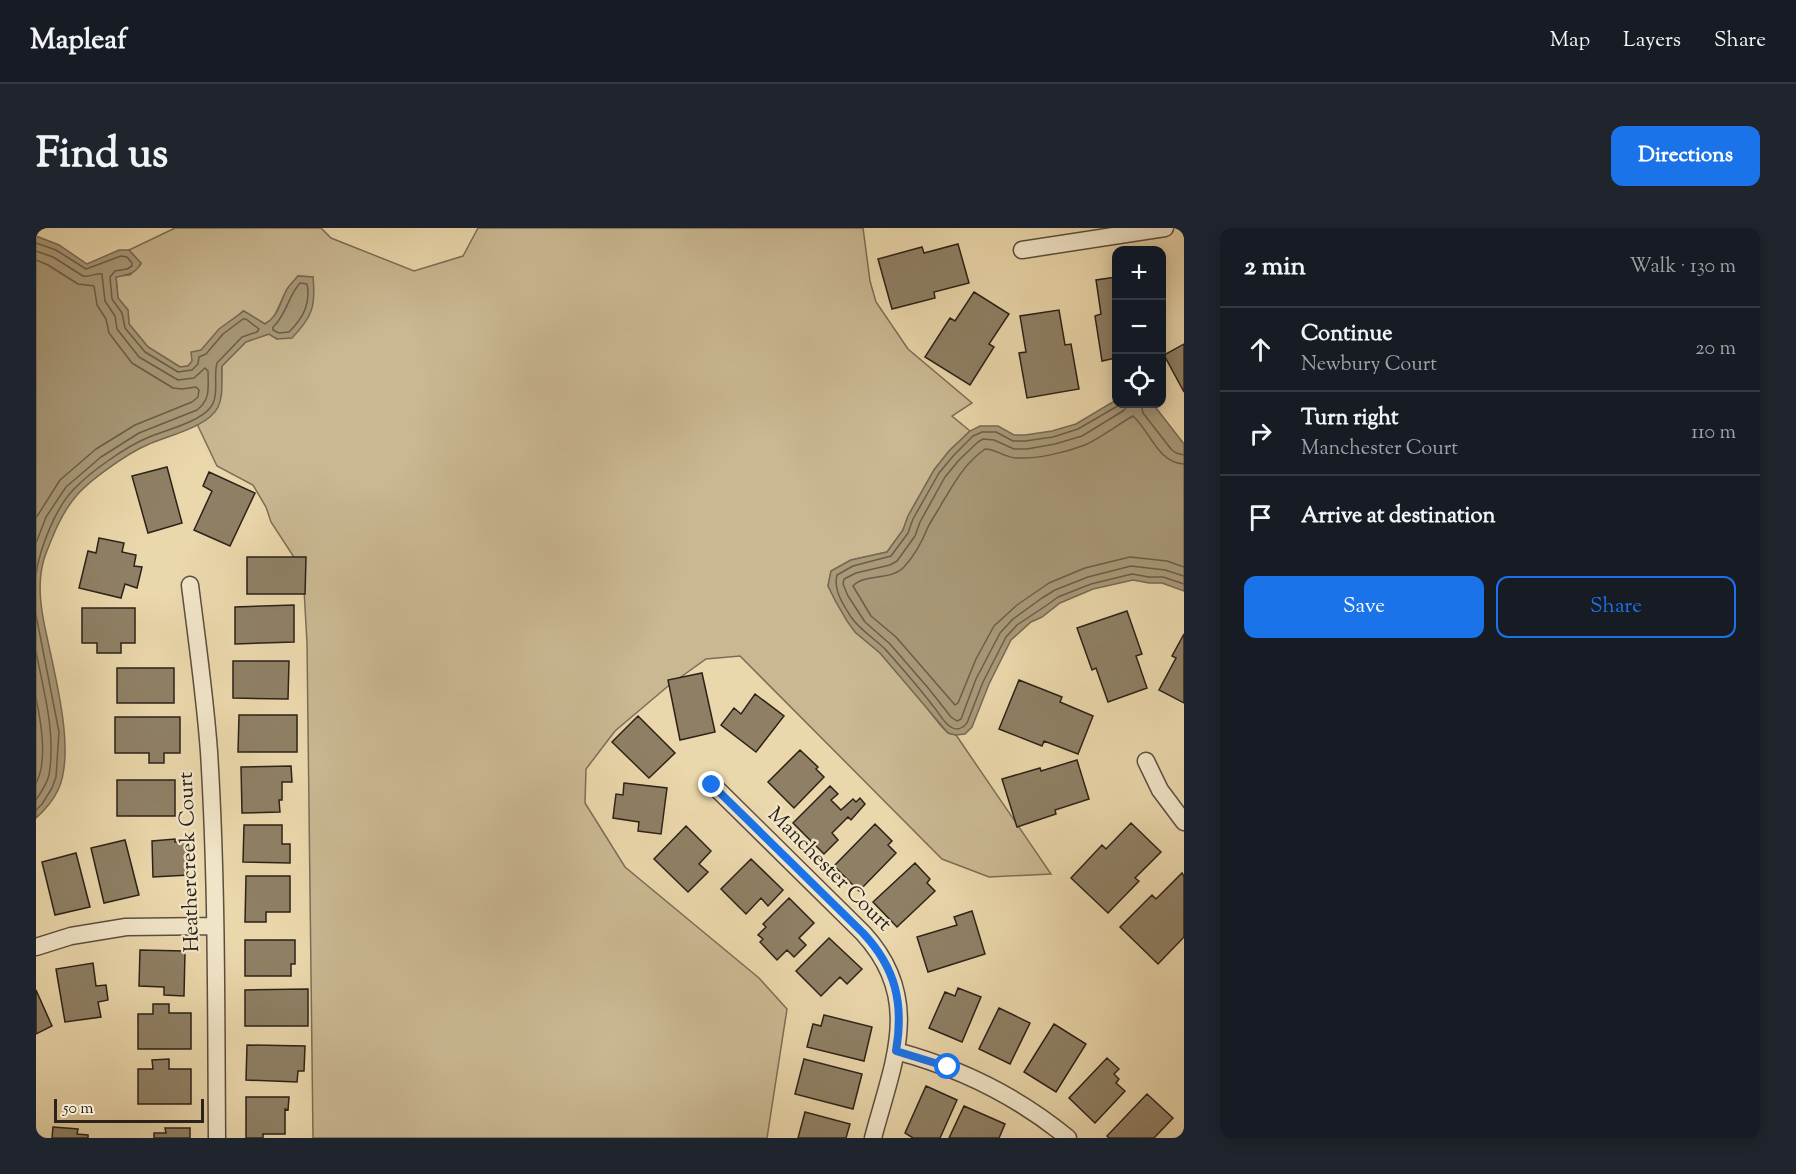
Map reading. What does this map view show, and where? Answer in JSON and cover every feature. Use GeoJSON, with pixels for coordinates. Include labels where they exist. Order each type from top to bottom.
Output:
{"type":"FeatureCollection","features":[{"type":"Feature","properties":{"kind":"street"},"geometry":{"type":"LineString","coordinates":[[1022,250],[1165,228]]}},
{"type":"Feature","properties":{"kind":"street","name":"Heathercreek Court"},"geometry":{"type":"LineString","coordinates":[[189,585],[198,647],[208,750],[214,866],[217,1138]]}},
{"type":"Feature","properties":{"kind":"street"},"geometry":{"type":"LineString","coordinates":[[1146,761],[1160,790],[1184,822]]}},
{"type":"Feature","properties":{"kind":"street","name":"Manchester Court"},"geometry":{"type":"LineString","coordinates":[[712,785],[863,933],[881,954],[898,997],[899,1028],[896,1051],[873,1138]]}},
{"type":"Feature","properties":{"kind":"street"},"geometry":{"type":"LineString","coordinates":[[36,947],[71,936],[126,927],[215,926]]}},
{"type":"Feature","properties":{"kind":"street"},"geometry":{"type":"LineString","coordinates":[[896,1051],[948,1067],[998,1089],[1036,1113],[1068,1138]]}},
{"type":"Feature","properties":{"kind":"shaded area"},"geometry":{"type":"Polygon","coordinates":[[[175,228],[321,228],[331,238],[414,271],[463,256],[478,228],[863,228],[870,281],[876,302],[908,349],[972,403],[952,416],[970,431],[949,451],[934,470],[908,516],[903,530],[887,552],[851,560],[831,571],[828,586],[855,632],[880,653],[941,726],[948,733],[956,735],[1051,874],[989,877],[942,859],[740,656],[706,659],[667,687],[615,731],[586,769],[585,803],[625,867],[759,978],[787,1009],[767,1138],[313,1138],[307,643],[303,571],[271,522],[266,507],[253,485],[217,466],[197,424],[212,414],[217,407],[221,392],[222,366],[246,341],[269,334],[277,339],[313,277],[298,276],[286,291],[273,319],[265,324],[243,311],[210,341],[188,366],[180,367],[148,347],[129,324],[128,310],[118,298],[116,276],[130,275],[141,264],[129,250],[175,228]]]}},
{"type":"Feature","properties":{"kind":"water"},"geometry":{"type":"Polygon","coordinates":[[[36,236],[59,245],[87,264],[119,250],[129,250],[141,263],[134,272],[116,277],[118,298],[128,310],[129,324],[148,347],[180,367],[188,366],[192,361],[191,352],[201,350],[219,329],[244,311],[265,324],[270,321],[287,289],[298,276],[313,277],[314,296],[308,317],[292,338],[277,339],[269,334],[246,342],[222,366],[221,397],[213,414],[197,425],[147,445],[120,460],[83,489],[62,516],[42,566],[40,596],[59,693],[65,736],[65,756],[58,790],[36,818],[36,236]]]}},
{"type":"Feature","properties":{"kind":"water"},"geometry":{"type":"Polygon","coordinates":[[[1112,402],[1112,408],[1156,408],[1184,444],[1184,591],[1162,583],[1133,580],[1093,589],[1060,603],[1042,617],[1031,622],[1011,640],[989,684],[972,727],[965,734],[948,733],[880,653],[855,632],[847,621],[828,586],[831,571],[851,560],[887,552],[903,530],[908,516],[934,470],[949,451],[970,431],[980,426],[998,426],[1014,435],[1025,435],[1076,424],[1112,402]]]}},
{"type":"Feature","properties":{"kind":"building"},"geometry":{"type":"Polygon","coordinates":[[[958,244],[969,283],[934,292],[935,298],[892,309],[878,259],[922,247],[924,253],[958,244]]]}},
{"type":"Feature","properties":{"kind":"building"},"geometry":{"type":"Polygon","coordinates":[[[1112,278],[1112,359],[1102,361],[1095,316],[1101,314],[1096,280],[1112,278]]]}},
{"type":"Feature","properties":{"kind":"building"},"geometry":{"type":"Polygon","coordinates":[[[974,292],[1009,314],[989,344],[994,347],[970,385],[925,357],[950,318],[955,321],[974,292]]]}},
{"type":"Feature","properties":{"kind":"building"},"geometry":{"type":"Polygon","coordinates":[[[1059,310],[1065,345],[1071,344],[1079,389],[1027,398],[1019,353],[1026,352],[1020,316],[1059,310]]]}},
{"type":"Feature","properties":{"kind":"building"},"geometry":{"type":"Polygon","coordinates":[[[1184,344],[1184,392],[1166,359],[1166,354],[1184,344]]]}},
{"type":"Feature","properties":{"kind":"building"},"geometry":{"type":"Polygon","coordinates":[[[167,467],[182,523],[148,533],[132,476],[167,467]]]}},
{"type":"Feature","properties":{"kind":"building"},"geometry":{"type":"Polygon","coordinates":[[[209,472],[255,493],[230,546],[194,530],[212,491],[203,486],[209,472]]]}},
{"type":"Feature","properties":{"kind":"building"},"geometry":{"type":"Polygon","coordinates":[[[99,538],[124,543],[122,552],[136,555],[134,566],[142,567],[137,588],[125,584],[121,598],[79,588],[88,551],[96,553],[99,538]]]}},
{"type":"Feature","properties":{"kind":"building"},"geometry":{"type":"Polygon","coordinates":[[[247,557],[306,557],[305,594],[247,594],[247,557]]]}},
{"type":"Feature","properties":{"kind":"building"},"geometry":{"type":"Polygon","coordinates":[[[294,605],[294,642],[235,644],[235,607],[294,605]]]}},
{"type":"Feature","properties":{"kind":"building"},"geometry":{"type":"Polygon","coordinates":[[[82,608],[135,608],[135,643],[121,643],[121,653],[97,653],[97,643],[82,643],[82,608]]]}},
{"type":"Feature","properties":{"kind":"building"},"geometry":{"type":"Polygon","coordinates":[[[1127,611],[1142,654],[1136,656],[1147,688],[1108,702],[1096,668],[1092,670],[1077,628],[1127,611]]]}},
{"type":"Feature","properties":{"kind":"building"},"geometry":{"type":"Polygon","coordinates":[[[1184,634],[1184,703],[1159,690],[1176,658],[1172,656],[1184,634]]]}},
{"type":"Feature","properties":{"kind":"building"},"geometry":{"type":"Polygon","coordinates":[[[233,661],[289,661],[288,699],[233,698],[233,661]]]}},
{"type":"Feature","properties":{"kind":"building"},"geometry":{"type":"Polygon","coordinates":[[[117,668],[174,668],[174,703],[117,703],[117,668]]]}},
{"type":"Feature","properties":{"kind":"building"},"geometry":{"type":"Polygon","coordinates":[[[702,673],[715,732],[680,740],[668,680],[702,673]]]}},
{"type":"Feature","properties":{"kind":"building"},"geometry":{"type":"Polygon","coordinates":[[[1019,680],[1062,697],[1060,702],[1093,716],[1078,754],[1044,741],[1042,746],[999,729],[1019,680]]]}},
{"type":"Feature","properties":{"kind":"building"},"geometry":{"type":"Polygon","coordinates":[[[755,694],[784,716],[756,752],[721,725],[734,708],[741,714],[755,694]]]}},
{"type":"Feature","properties":{"kind":"building"},"geometry":{"type":"Polygon","coordinates":[[[239,715],[297,715],[297,752],[238,752],[239,715]]]}},
{"type":"Feature","properties":{"kind":"building"},"geometry":{"type":"Polygon","coordinates":[[[638,716],[675,753],[649,778],[612,742],[638,716]]]}},
{"type":"Feature","properties":{"kind":"building"},"geometry":{"type":"Polygon","coordinates":[[[115,717],[180,717],[180,753],[164,753],[164,763],[149,763],[149,753],[115,753],[115,717]]]}},
{"type":"Feature","properties":{"kind":"building"},"geometry":{"type":"Polygon","coordinates":[[[800,750],[818,767],[816,769],[824,777],[794,808],[768,782],[800,750]]]}},
{"type":"Feature","properties":{"kind":"building"},"geometry":{"type":"Polygon","coordinates":[[[1077,760],[1089,799],[1055,810],[1056,814],[1017,827],[1002,779],[1040,768],[1041,771],[1077,760]]]}},
{"type":"Feature","properties":{"kind":"building"},"geometry":{"type":"Polygon","coordinates":[[[291,766],[292,782],[282,782],[280,812],[242,813],[241,767],[291,766]]]}},
{"type":"Feature","properties":{"kind":"building"},"geometry":{"type":"Polygon","coordinates":[[[117,780],[175,780],[175,816],[117,816],[117,780]]]}},
{"type":"Feature","properties":{"kind":"building"},"geometry":{"type":"Polygon","coordinates":[[[624,783],[667,788],[661,834],[638,831],[639,822],[613,818],[616,794],[623,795],[624,783]]]}},
{"type":"Feature","properties":{"kind":"building"},"geometry":{"type":"Polygon","coordinates":[[[830,786],[838,794],[831,800],[841,810],[853,799],[856,802],[860,798],[865,804],[851,820],[848,817],[832,833],[838,840],[824,854],[793,823],[830,786]]]}},
{"type":"Feature","properties":{"kind":"building"},"geometry":{"type":"Polygon","coordinates":[[[1131,823],[1161,852],[1135,878],[1139,881],[1108,913],[1071,878],[1102,845],[1106,849],[1131,823]]]}},
{"type":"Feature","properties":{"kind":"building"},"geometry":{"type":"Polygon","coordinates":[[[875,824],[892,841],[888,845],[896,853],[859,891],[834,866],[875,824]]]}},
{"type":"Feature","properties":{"kind":"building"},"geometry":{"type":"Polygon","coordinates":[[[244,825],[282,825],[282,844],[290,844],[290,863],[243,862],[244,825]]]}},
{"type":"Feature","properties":{"kind":"building"},"geometry":{"type":"Polygon","coordinates":[[[686,826],[711,851],[699,864],[708,872],[688,892],[654,859],[686,826]]]}},
{"type":"Feature","properties":{"kind":"building"},"geometry":{"type":"Polygon","coordinates":[[[175,839],[175,842],[188,841],[189,875],[153,877],[152,841],[175,839]]]}},
{"type":"Feature","properties":{"kind":"building"},"geometry":{"type":"Polygon","coordinates":[[[125,840],[139,895],[104,903],[91,848],[125,840]]]}},
{"type":"Feature","properties":{"kind":"building"},"geometry":{"type":"Polygon","coordinates":[[[76,853],[90,907],[55,915],[42,862],[76,853]]]}},
{"type":"Feature","properties":{"kind":"building"},"geometry":{"type":"Polygon","coordinates":[[[751,859],[783,890],[768,906],[761,898],[746,914],[721,889],[751,859]]]}},
{"type":"Feature","properties":{"kind":"building"},"geometry":{"type":"Polygon","coordinates":[[[915,863],[930,879],[927,883],[935,891],[897,927],[873,902],[915,863]]]}},
{"type":"Feature","properties":{"kind":"building"},"geometry":{"type":"Polygon","coordinates":[[[1182,873],[1184,876],[1184,937],[1158,964],[1120,927],[1152,895],[1156,899],[1182,873]]]}},
{"type":"Feature","properties":{"kind":"building"},"geometry":{"type":"Polygon","coordinates":[[[246,876],[290,876],[290,912],[266,912],[266,922],[245,922],[246,876]]]}},
{"type":"Feature","properties":{"kind":"building"},"geometry":{"type":"Polygon","coordinates":[[[789,898],[814,923],[799,938],[806,945],[794,957],[787,950],[777,960],[760,942],[763,939],[758,935],[766,927],[763,924],[789,898]]]}},
{"type":"Feature","properties":{"kind":"building"},"geometry":{"type":"Polygon","coordinates":[[[972,911],[985,954],[928,972],[917,937],[957,925],[954,917],[972,911]]]}},
{"type":"Feature","properties":{"kind":"building"},"geometry":{"type":"Polygon","coordinates":[[[829,938],[862,969],[847,984],[840,977],[821,996],[796,971],[829,938]]]}},
{"type":"Feature","properties":{"kind":"building"},"geometry":{"type":"Polygon","coordinates":[[[245,940],[295,940],[295,964],[291,964],[291,976],[245,976],[245,940]]]}},
{"type":"Feature","properties":{"kind":"building"},"geometry":{"type":"Polygon","coordinates":[[[140,950],[185,951],[184,996],[164,995],[164,987],[139,986],[140,950]]]}},
{"type":"Feature","properties":{"kind":"building"},"geometry":{"type":"Polygon","coordinates":[[[93,963],[96,986],[106,985],[108,1000],[98,1002],[101,1017],[65,1022],[56,969],[93,963]]]}},
{"type":"Feature","properties":{"kind":"building"},"geometry":{"type":"Polygon","coordinates":[[[958,988],[981,997],[962,1042],[929,1028],[945,992],[955,996],[958,988]]]}},
{"type":"Feature","properties":{"kind":"building"},"geometry":{"type":"Polygon","coordinates":[[[308,989],[308,1026],[245,1026],[245,990],[308,989]]]}},
{"type":"Feature","properties":{"kind":"building"},"geometry":{"type":"Polygon","coordinates":[[[36,990],[52,1026],[36,1034],[36,990]]]}},
{"type":"Feature","properties":{"kind":"building"},"geometry":{"type":"Polygon","coordinates":[[[153,1004],[169,1004],[169,1013],[191,1013],[191,1049],[138,1049],[138,1014],[153,1014],[153,1004]]]}},
{"type":"Feature","properties":{"kind":"building"},"geometry":{"type":"Polygon","coordinates":[[[999,1008],[1030,1023],[1010,1064],[979,1049],[999,1008]]]}},
{"type":"Feature","properties":{"kind":"building"},"geometry":{"type":"Polygon","coordinates":[[[824,1015],[872,1027],[864,1061],[807,1047],[813,1024],[821,1026],[824,1015]]]}},
{"type":"Feature","properties":{"kind":"building"},"geometry":{"type":"Polygon","coordinates":[[[1054,1024],[1086,1044],[1056,1092],[1024,1072],[1054,1024]]]}},
{"type":"Feature","properties":{"kind":"building"},"geometry":{"type":"Polygon","coordinates":[[[247,1045],[305,1046],[304,1071],[298,1071],[297,1082],[246,1080],[247,1045]]]}},
{"type":"Feature","properties":{"kind":"building"},"geometry":{"type":"Polygon","coordinates":[[[1107,1058],[1119,1069],[1114,1074],[1119,1079],[1116,1083],[1125,1091],[1095,1123],[1069,1098],[1107,1058]]]}},
{"type":"Feature","properties":{"kind":"building"},"geometry":{"type":"Polygon","coordinates":[[[169,1059],[169,1069],[191,1069],[191,1104],[138,1104],[138,1069],[153,1069],[152,1060],[169,1059]]]}},
{"type":"Feature","properties":{"kind":"building"},"geometry":{"type":"Polygon","coordinates":[[[804,1059],[862,1074],[853,1109],[795,1094],[804,1059]]]}},
{"type":"Feature","properties":{"kind":"building"},"geometry":{"type":"Polygon","coordinates":[[[926,1086],[957,1100],[940,1138],[913,1138],[905,1133],[926,1086]]]}},
{"type":"Feature","properties":{"kind":"building"},"geometry":{"type":"Polygon","coordinates":[[[1147,1094],[1173,1118],[1154,1138],[1109,1138],[1107,1136],[1147,1094]]]}},
{"type":"Feature","properties":{"kind":"building"},"geometry":{"type":"Polygon","coordinates":[[[246,1097],[289,1097],[288,1110],[285,1109],[285,1134],[263,1134],[263,1138],[246,1138],[246,1097]]]}},
{"type":"Feature","properties":{"kind":"building"},"geometry":{"type":"Polygon","coordinates":[[[964,1106],[1005,1124],[999,1138],[949,1138],[964,1106]]]}},
{"type":"Feature","properties":{"kind":"building"},"geometry":{"type":"Polygon","coordinates":[[[805,1112],[850,1124],[846,1138],[798,1138],[805,1112]]]}},
{"type":"Feature","properties":{"kind":"building"},"geometry":{"type":"Polygon","coordinates":[[[53,1127],[78,1129],[77,1134],[88,1135],[88,1138],[52,1138],[53,1127]]]}},
{"type":"Feature","properties":{"kind":"building"},"geometry":{"type":"Polygon","coordinates":[[[165,1128],[190,1128],[190,1138],[154,1138],[154,1133],[166,1133],[165,1128]]]}},
{"type":"Feature","properties":{"kind":"route"},"geometry":{"type":"LineString","coordinates":[[712,785],[863,933],[881,954],[898,997],[899,1028],[896,1051],[948,1067]]}}]}
